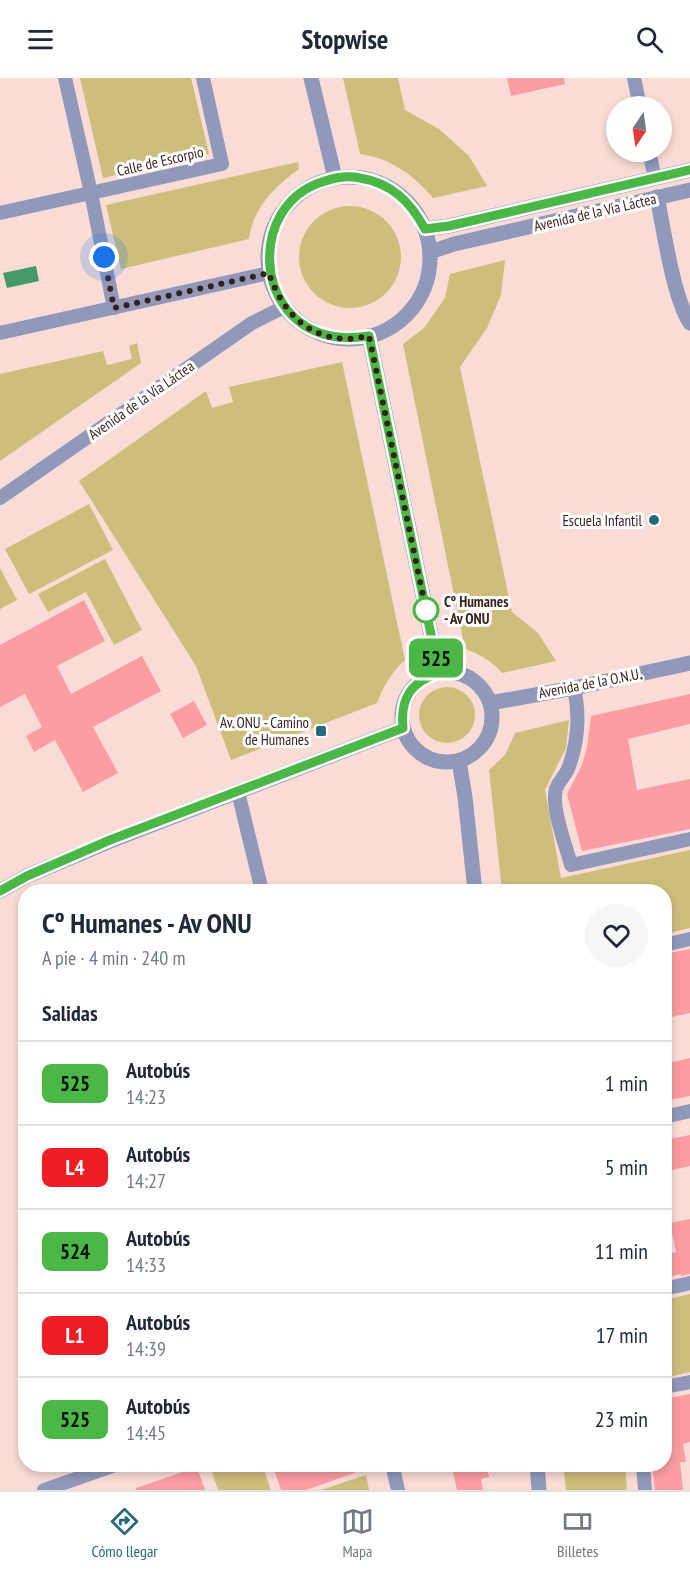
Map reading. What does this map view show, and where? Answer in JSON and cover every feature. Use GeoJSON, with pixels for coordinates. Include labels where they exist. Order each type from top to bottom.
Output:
{"type":"FeatureCollection","features":[{"type":"Feature","properties":{"kind":"street"},"geometry":{"type":"LineString","coordinates":[[65,78],[114,308]]}},
{"type":"Feature","properties":{"kind":"street","name":"Calle de Escorpio"},"geometry":{"type":"LineString","coordinates":[[0,213],[222,164],[203,78]]}},
{"type":"Feature","properties":{"kind":"street"},"geometry":{"type":"LineString","coordinates":[[311,78],[335,178]]}},
{"type":"Feature","properties":{"kind":"street"},"geometry":{"type":"LineString","coordinates":[[634,78],[638,96]]}},
{"type":"Feature","properties":{"kind":"street"},"geometry":{"type":"LineString","coordinates":[[651,162],[655,178]]}},
{"type":"Feature","properties":{"kind":"street","name":"Avenida de la Vía Láctea"},"geometry":{"type":"LineString","coordinates":[[425,229],[449,226],[690,170]]}},
{"type":"Feature","properties":{"kind":"street"},"geometry":{"type":"LineString","coordinates":[[335,178],[363,178],[389,187],[410,205],[425,229],[430,252],[427,280],[415,305],[395,325],[369,336],[345,339],[322,334],[301,323],[284,307],[275,291],[269,273],[268,248],[276,223],[290,202],[310,186],[335,178]]}},
{"type":"Feature","properties":{"kind":"street","name":"Avenida de la Vía Láctea"},"geometry":{"type":"LineString","coordinates":[[430,252],[454,244],[690,190]]}},
{"type":"Feature","properties":{"kind":"street"},"geometry":{"type":"LineString","coordinates":[[657,197],[677,289],[690,323]]}},
{"type":"Feature","properties":{"kind":"street"},"geometry":{"type":"LineString","coordinates":[[0,333],[269,273]]}},
{"type":"Feature","properties":{"kind":"street","name":"Avenida de la Vía Láctea"},"geometry":{"type":"LineString","coordinates":[[0,498],[252,324],[284,307]]}},
{"type":"Feature","properties":{"kind":"street"},"geometry":{"type":"LineString","coordinates":[[369,336],[439,673]]}},
{"type":"Feature","properties":{"kind":"street","name":"Avenida de la O.N.U."},"geometry":{"type":"LineString","coordinates":[[490,703],[690,663]]}},
{"type":"Feature","properties":{"kind":"street"},"geometry":{"type":"LineString","coordinates":[[439,673],[455,673],[470,678],[482,689],[490,703],[492,717],[490,732],[478,750],[459,761],[447,763],[424,756],[407,739],[403,728],[401,713],[405,699],[413,687],[425,677],[439,673]]}},
{"type":"Feature","properties":{"kind":"street"},"geometry":{"type":"LineString","coordinates":[[574,688],[578,707],[575,740],[567,770],[556,788],[555,806],[572,865],[690,839]]}},
{"type":"Feature","properties":{"kind":"street"},"geometry":{"type":"LineString","coordinates":[[0,891],[27,876],[110,840],[403,728]]}},
{"type":"Feature","properties":{"kind":"street"},"geometry":{"type":"LineString","coordinates":[[459,761],[474,884]]}},
{"type":"Feature","properties":{"kind":"street"},"geometry":{"type":"LineString","coordinates":[[238,792],[260,884]]}},
{"type":"Feature","properties":{"kind":"street"},"geometry":{"type":"LineString","coordinates":[[672,943],[690,939]]}},
{"type":"Feature","properties":{"kind":"street"},"geometry":{"type":"LineString","coordinates":[[672,1115],[690,1111]]}},
{"type":"Feature","properties":{"kind":"street"},"geometry":{"type":"LineString","coordinates":[[672,1287],[690,1283]]}},
{"type":"Feature","properties":{"kind":"street"},"geometry":{"type":"LineString","coordinates":[[672,1386],[690,1382]]}},
{"type":"Feature","properties":{"kind":"street"},"geometry":{"type":"LineString","coordinates":[[44,1490],[95,1472]]}},
{"type":"Feature","properties":{"kind":"street"},"geometry":{"type":"LineString","coordinates":[[394,1472],[398,1490]]}},
{"type":"Feature","properties":{"kind":"street"},"geometry":{"type":"LineString","coordinates":[[538,1472],[539,1490]]}},
{"type":"Feature","properties":{"kind":"street"},"geometry":{"type":"LineString","coordinates":[[643,1472],[645,1490]]}},
{"type":"Feature","properties":{"kind":"shaded area"},"geometry":{"type":"Polygon","coordinates":[[[80,78],[191,78],[209,154],[103,178],[80,78]]]}},
{"type":"Feature","properties":{"kind":"shaded area"},"geometry":{"type":"Polygon","coordinates":[[[343,78],[398,78],[405,110],[439,129],[469,156],[487,186],[433,198],[401,169],[381,159],[360,154],[343,78]]]}},
{"type":"Feature","properties":{"kind":"shaded area"},"geometry":{"type":"Polygon","coordinates":[[[298,162],[299,169],[273,191],[260,208],[249,239],[121,269],[106,205],[298,162]]]}},
{"type":"Feature","properties":{"kind":"shaded area"},"geometry":{"type":"Polygon","coordinates":[[[350,206],[370,210],[386,221],[397,237],[401,257],[397,277],[386,293],[370,304],[350,308],[330,304],[314,293],[303,277],[299,257],[303,237],[314,221],[330,210],[350,206]]]}},
{"type":"Feature","properties":{"kind":"shaded area"},"geometry":{"type":"Polygon","coordinates":[[[505,260],[501,295],[487,328],[460,367],[512,612],[538,633],[556,661],[502,673],[485,658],[465,649],[403,344],[424,328],[445,298],[450,274],[505,260]]]}},
{"type":"Feature","properties":{"kind":"shaded area"},"geometry":{"type":"Polygon","coordinates":[[[36,266],[39,281],[7,288],[3,273],[36,266]]]}},
{"type":"Feature","properties":{"kind":"shaded area"},"geometry":{"type":"Polygon","coordinates":[[[137,343],[141,363],[0,461],[0,374],[103,351],[107,365],[132,359],[129,346],[137,343]]]}},
{"type":"Feature","properties":{"kind":"shaded area"},"geometry":{"type":"Polygon","coordinates":[[[342,362],[405,660],[388,680],[377,703],[231,760],[196,666],[79,481],[206,391],[212,408],[233,402],[229,387],[342,362]]]}},
{"type":"Feature","properties":{"kind":"shaded area"},"geometry":{"type":"Polygon","coordinates":[[[89,504],[113,550],[29,594],[5,549],[89,504]]]}},
{"type":"Feature","properties":{"kind":"shaded area"},"geometry":{"type":"Polygon","coordinates":[[[105,559],[142,630],[114,645],[86,592],[48,612],[38,594],[105,559]]]}},
{"type":"Feature","properties":{"kind":"shaded area"},"geometry":{"type":"Polygon","coordinates":[[[0,568],[17,600],[0,609],[0,568]]]}},
{"type":"Feature","properties":{"kind":"shaded area"},"geometry":{"type":"Polygon","coordinates":[[[447,687],[458,689],[467,695],[473,704],[475,715],[473,726],[467,735],[458,741],[447,743],[436,741],[427,735],[421,726],[419,715],[421,704],[427,695],[436,689],[447,687]]]}},
{"type":"Feature","properties":{"kind":"shaded area"},"geometry":{"type":"Polygon","coordinates":[[[569,720],[566,748],[545,790],[561,878],[690,850],[690,928],[672,932],[672,884],[501,884],[489,770],[505,755],[515,733],[569,720]]]}},
{"type":"Feature","properties":{"kind":"shaded area"},"geometry":{"type":"Polygon","coordinates":[[[690,1294],[690,1372],[672,1376],[672,1298],[690,1294]]]}},
{"type":"Feature","properties":{"kind":"shaded area"},"geometry":{"type":"Polygon","coordinates":[[[212,1472],[265,1472],[271,1490],[218,1490],[212,1472]]]}},
{"type":"Feature","properties":{"kind":"shaded area"},"geometry":{"type":"Polygon","coordinates":[[[564,1472],[626,1472],[627,1490],[566,1490],[564,1472]]]}},
{"type":"Feature","properties":{"kind":"shaded area"},"geometry":{"type":"Polygon","coordinates":[[[366,1475],[369,1490],[321,1490],[366,1475]]]}},
{"type":"Feature","properties":{"kind":"building"},"geometry":{"type":"Polygon","coordinates":[[[507,78],[564,78],[565,84],[511,96],[507,78]]]}},
{"type":"Feature","properties":{"kind":"building"},"geometry":{"type":"Polygon","coordinates":[[[84,600],[105,641],[57,666],[71,694],[142,656],[161,691],[93,727],[118,773],[83,792],[55,740],[34,752],[26,736],[42,727],[25,694],[0,707],[0,645],[84,600]]]}},
{"type":"Feature","properties":{"kind":"building"},"geometry":{"type":"Polygon","coordinates":[[[690,694],[690,724],[628,739],[637,790],[690,779],[690,829],[582,851],[567,794],[582,765],[591,716],[690,694]]]}},
{"type":"Feature","properties":{"kind":"building"},"geometry":{"type":"Polygon","coordinates":[[[194,701],[207,725],[183,738],[170,714],[194,701]]]}},
{"type":"Feature","properties":{"kind":"building"},"geometry":{"type":"Polygon","coordinates":[[[690,949],[690,1013],[672,1017],[672,952],[690,949]]]}},
{"type":"Feature","properties":{"kind":"building"},"geometry":{"type":"Polygon","coordinates":[[[690,1058],[690,1096],[672,1099],[672,1062],[690,1058]]]}},
{"type":"Feature","properties":{"kind":"building"},"geometry":{"type":"Polygon","coordinates":[[[690,1135],[690,1166],[672,1170],[672,1138],[690,1135]]]}},
{"type":"Feature","properties":{"kind":"building"},"geometry":{"type":"Polygon","coordinates":[[[690,1219],[690,1274],[672,1276],[672,1253],[676,1252],[672,1223],[690,1219]]]}},
{"type":"Feature","properties":{"kind":"building"},"geometry":{"type":"Polygon","coordinates":[[[690,1394],[690,1442],[683,1444],[686,1462],[680,1462],[683,1490],[655,1490],[653,1472],[672,1472],[672,1397],[690,1394]]]}},
{"type":"Feature","properties":{"kind":"building"},"geometry":{"type":"Polygon","coordinates":[[[182,1472],[199,1472],[205,1490],[136,1490],[136,1488],[182,1472]]]}},
{"type":"Feature","properties":{"kind":"building"},"geometry":{"type":"Polygon","coordinates":[[[275,1472],[357,1472],[306,1490],[281,1490],[275,1472]]]}},
{"type":"Feature","properties":{"kind":"building"},"geometry":{"type":"Polygon","coordinates":[[[453,1472],[488,1472],[489,1477],[481,1479],[483,1490],[457,1490],[453,1472]]]}},
{"type":"Feature","properties":{"kind":"bus line","name":"525"},"geometry":{"type":"LineString","coordinates":[[0,891],[27,876],[110,840],[403,728],[401,713],[405,699],[413,687],[425,677],[439,673],[369,336],[345,339],[322,334],[301,323],[284,307],[269,273],[268,248],[276,223],[290,202],[310,186],[335,178],[353,177],[372,180],[389,187],[404,198],[425,229],[449,226],[690,170]]}},
{"type":"Feature","properties":{"kind":"place","name":"Escuela Infantil"},"geometry":{"type":"Point","coordinates":[654,520]}},
{"type":"Feature","properties":{"kind":"place","name":"Cº Humanes - Av ONU"},"geometry":{"type":"Point","coordinates":[426,610]}},
{"type":"Feature","properties":{"kind":"place","name":"Av. ONU - Camino de Humanes"},"geometry":{"type":"Point","coordinates":[321,731]}},
{"type":"Feature","properties":{"kind":"route"},"geometry":{"type":"LineString","coordinates":[[104,257],[114,308],[269,273],[284,307],[301,323],[322,334],[345,339],[369,336],[426,610]]}}]}
